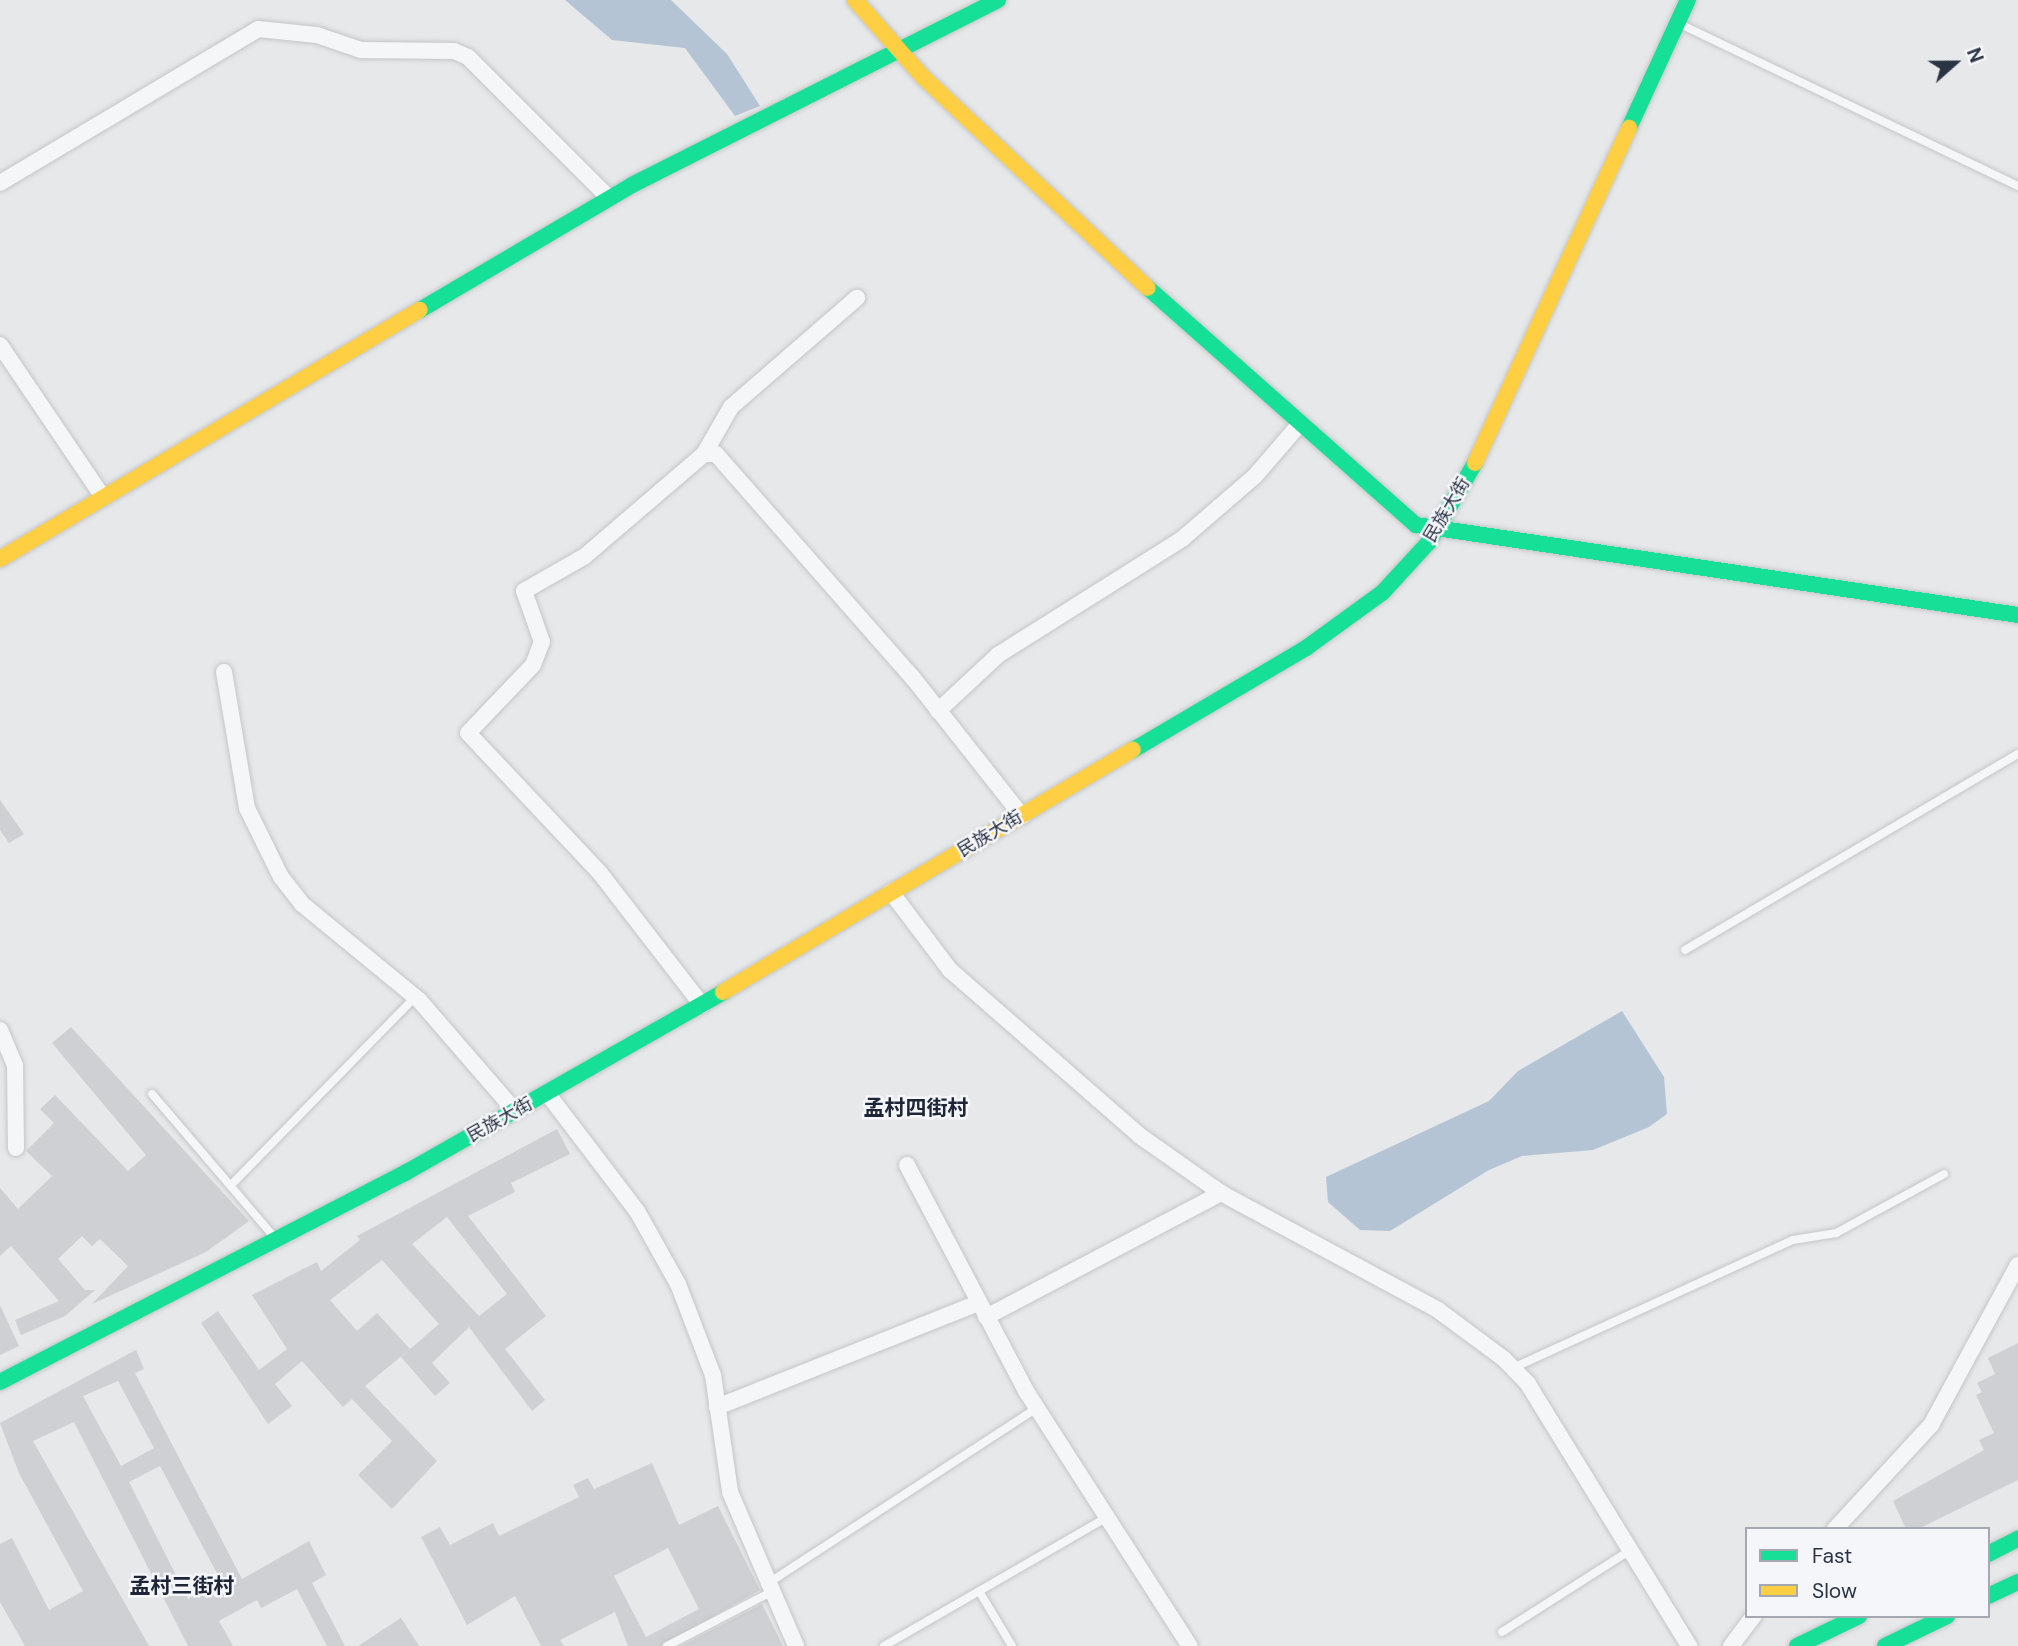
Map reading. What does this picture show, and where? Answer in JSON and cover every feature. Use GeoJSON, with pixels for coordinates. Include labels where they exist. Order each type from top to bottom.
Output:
{"type":"FeatureCollection","features":[{"type":"Feature","properties":{"kind":"street"},"geometry":{"type":"LineString","coordinates":[[855,0],[899,49],[1298,426],[1416,525],[2018,615]]}},
{"type":"Feature","properties":{"kind":"street"},"geometry":{"type":"LineString","coordinates":[[0,559],[609,198],[998,0]]}},
{"type":"Feature","properties":{"kind":"street","name":"民族大街"},"geometry":{"type":"LineString","coordinates":[[0,1382],[277,1241],[547,1093],[1022,816],[1347,620],[1392,583],[1436,530],[1483,450],[1688,0]]}},
{"type":"Feature","properties":{"kind":"street"},"geometry":{"type":"LineString","coordinates":[[0,183],[233,38],[258,29],[317,35],[360,50],[454,51],[468,57],[609,198]]}},
{"type":"Feature","properties":{"kind":"street"},"geometry":{"type":"LineString","coordinates":[[702,1004],[600,873],[468,733],[533,665],[542,642],[524,591],[585,556],[704,454],[731,407],[857,298]]}},
{"type":"Feature","properties":{"kind":"street"},"geometry":{"type":"LineString","coordinates":[[0,345],[103,497]]}},
{"type":"Feature","properties":{"kind":"street"},"geometry":{"type":"LineString","coordinates":[[938,710],[998,655],[1182,540],[1255,476],[1298,426]]}},
{"type":"Feature","properties":{"kind":"street"},"geometry":{"type":"LineString","coordinates":[[704,454],[716,454],[938,710],[1022,816]]}},
{"type":"Feature","properties":{"kind":"street"},"geometry":{"type":"LineString","coordinates":[[224,672],[237,772],[262,846],[302,904],[416,996],[515,1111]]}},
{"type":"Feature","properties":{"kind":"street"},"geometry":{"type":"LineString","coordinates":[[891,892],[950,970],[996,1013],[1140,1136],[1221,1193],[1438,1310],[1513,1368],[1689,1646]]}},
{"type":"Feature","properties":{"kind":"street"},"geometry":{"type":"LineString","coordinates":[[0,1030],[15,1066],[16,1148]]}},
{"type":"Feature","properties":{"kind":"street"},"geometry":{"type":"LineString","coordinates":[[547,1093],[659,1248],[697,1331],[717,1408],[730,1492],[795,1646]]}},
{"type":"Feature","properties":{"kind":"street"},"geometry":{"type":"LineString","coordinates":[[907,1165],[1037,1408],[1190,1646]]}},
{"type":"Feature","properties":{"kind":"street"},"geometry":{"type":"LineString","coordinates":[[717,1408],[983,1310],[1221,1193]]}},
{"type":"Feature","properties":{"kind":"street"},"geometry":{"type":"LineString","coordinates":[[1837,1527],[1931,1425],[2018,1265]]}},
{"type":"Feature","properties":{"kind":"street"},"geometry":{"type":"LineString","coordinates":[[1990,1553],[2018,1539]]}},
{"type":"Feature","properties":{"kind":"street"},"geometry":{"type":"LineString","coordinates":[[1990,1595],[2018,1582]]}},
{"type":"Feature","properties":{"kind":"street"},"geometry":{"type":"LineString","coordinates":[[1731,1646],[1752,1618]]}},
{"type":"Feature","properties":{"kind":"street"},"geometry":{"type":"LineString","coordinates":[[1797,1646],[1855,1618]]}},
{"type":"Feature","properties":{"kind":"street"},"geometry":{"type":"LineString","coordinates":[[1885,1646],[1943,1618]]}},
{"type":"Feature","properties":{"kind":"lane"},"geometry":{"type":"LineString","coordinates":[[1678,23],[2018,186]]}},
{"type":"Feature","properties":{"kind":"lane"},"geometry":{"type":"LineString","coordinates":[[1685,950],[2018,754]]}},
{"type":"Feature","properties":{"kind":"lane"},"geometry":{"type":"LineString","coordinates":[[233,1183],[416,996]]}},
{"type":"Feature","properties":{"kind":"lane"},"geometry":{"type":"LineString","coordinates":[[152,1094],[233,1183],[277,1241]]}},
{"type":"Feature","properties":{"kind":"lane"},"geometry":{"type":"LineString","coordinates":[[1513,1368],[1793,1240],[1836,1233],[1944,1174]]}},
{"type":"Feature","properties":{"kind":"lane"},"geometry":{"type":"LineString","coordinates":[[667,1646],[769,1588],[1037,1408]]}},
{"type":"Feature","properties":{"kind":"lane"},"geometry":{"type":"LineString","coordinates":[[884,1646],[1107,1517]]}},
{"type":"Feature","properties":{"kind":"lane"},"geometry":{"type":"LineString","coordinates":[[1502,1632],[1629,1551]]}},
{"type":"Feature","properties":{"kind":"lane"},"geometry":{"type":"LineString","coordinates":[[979,1591],[1012,1646]]}},
{"type":"Feature","properties":{"kind":"water"},"geometry":{"type":"Polygon","coordinates":[[[565,0],[671,0],[727,54],[760,106],[735,116],[685,48],[612,40],[565,0]]]}},
{"type":"Feature","properties":{"kind":"water"},"geometry":{"type":"Polygon","coordinates":[[[1622,1011],[1664,1077],[1667,1114],[1649,1127],[1593,1150],[1522,1156],[1489,1170],[1390,1231],[1360,1230],[1328,1202],[1326,1177],[1489,1101],[1518,1071],[1622,1011]]]}},
{"type":"Feature","properties":{"kind":"building"},"geometry":{"type":"Polygon","coordinates":[[[0,800],[24,834],[9,843],[0,830],[0,800]]]}},
{"type":"Feature","properties":{"kind":"building"},"geometry":{"type":"Polygon","coordinates":[[[71,1027],[249,1221],[206,1252],[92,1304],[128,1266],[100,1239],[92,1246],[82,1236],[58,1259],[85,1290],[95,1290],[65,1316],[21,1335],[15,1320],[59,1301],[11,1246],[0,1256],[0,1188],[18,1209],[52,1176],[26,1151],[54,1123],[40,1109],[55,1095],[128,1171],[146,1155],[52,1043],[71,1027]]]}},
{"type":"Feature","properties":{"kind":"building"},"geometry":{"type":"Polygon","coordinates":[[[557,1129],[570,1154],[511,1183],[515,1192],[468,1216],[546,1316],[505,1349],[545,1400],[532,1411],[469,1327],[432,1363],[450,1383],[435,1396],[401,1357],[439,1324],[382,1260],[330,1300],[357,1331],[377,1313],[410,1349],[365,1386],[437,1461],[392,1509],[358,1475],[392,1441],[352,1399],[343,1407],[302,1361],[275,1384],[292,1406],[268,1424],[201,1323],[218,1311],[259,1370],[287,1349],[252,1295],[317,1262],[321,1271],[360,1240],[357,1236],[557,1129]],[[447,1217],[412,1244],[479,1316],[507,1294],[447,1217]]]}},
{"type":"Feature","properties":{"kind":"building"},"geometry":{"type":"Polygon","coordinates":[[[0,1305],[19,1346],[0,1355],[0,1305]]]}},
{"type":"Feature","properties":{"kind":"building"},"geometry":{"type":"Polygon","coordinates":[[[2018,1343],[2018,1480],[1922,1527],[1905,1527],[1893,1501],[1984,1450],[1979,1440],[1994,1433],[1976,1395],[1982,1392],[1977,1383],[1995,1374],[1988,1358],[2018,1343]]]}},
{"type":"Feature","properties":{"kind":"building"},"geometry":{"type":"Polygon","coordinates":[[[136,1350],[144,1369],[135,1373],[242,1579],[309,1541],[326,1575],[312,1583],[345,1646],[327,1646],[297,1589],[261,1608],[257,1600],[219,1621],[233,1646],[188,1646],[74,1422],[33,1441],[149,1646],[25,1646],[0,1602],[0,1544],[12,1538],[49,1610],[83,1591],[19,1473],[0,1423],[136,1350]],[[118,1381],[83,1396],[121,1466],[154,1448],[118,1381]],[[160,1466],[129,1482],[188,1599],[220,1579],[160,1466]]]}},
{"type":"Feature","properties":{"kind":"building"},"geometry":{"type":"Polygon","coordinates":[[[652,1463],[679,1525],[718,1506],[760,1590],[661,1646],[628,1646],[615,1612],[560,1640],[564,1646],[541,1646],[515,1596],[467,1625],[421,1537],[440,1527],[450,1545],[493,1523],[499,1536],[579,1497],[573,1485],[588,1478],[594,1489],[652,1463]],[[668,1548],[614,1576],[646,1637],[699,1609],[668,1548]]]}},
{"type":"Feature","properties":{"kind":"building"},"geometry":{"type":"Polygon","coordinates":[[[762,1604],[783,1646],[681,1646],[762,1604]]]}},
{"type":"Feature","properties":{"kind":"building"},"geometry":{"type":"Polygon","coordinates":[[[401,1618],[419,1646],[358,1646],[384,1629],[401,1618]]]}},
{"type":"Feature","properties":{"kind":"traffic: fast"},"geometry":{"type":"LineString","coordinates":[[420,310],[632,185],[998,0]]}},
{"type":"Feature","properties":{"kind":"traffic: fast"},"geometry":{"type":"LineString","coordinates":[[1629,128],[1688,0]]}},
{"type":"Feature","properties":{"kind":"traffic: fast"},"geometry":{"type":"LineString","coordinates":[[1148,288],[1416,525],[2018,615]]}},
{"type":"Feature","properties":{"kind":"traffic: fast"},"geometry":{"type":"LineString","coordinates":[[1133,750],[1306,648],[1383,592],[1429,542],[1475,463]]}},
{"type":"Feature","properties":{"kind":"traffic: fast"},"geometry":{"type":"LineString","coordinates":[[0,1382],[405,1173],[723,992]]}},
{"type":"Feature","properties":{"kind":"traffic: fast"},"geometry":{"type":"LineString","coordinates":[[1990,1553],[2018,1539]]}},
{"type":"Feature","properties":{"kind":"traffic: fast"},"geometry":{"type":"LineString","coordinates":[[1990,1595],[2018,1582]]}},
{"type":"Feature","properties":{"kind":"traffic: fast"},"geometry":{"type":"LineString","coordinates":[[1797,1646],[1855,1618]]}},
{"type":"Feature","properties":{"kind":"traffic: fast"},"geometry":{"type":"LineString","coordinates":[[1885,1646],[1943,1618]]}},
{"type":"Feature","properties":{"kind":"traffic: slow"},"geometry":{"type":"LineString","coordinates":[[855,0],[923,77],[1148,288]]}},
{"type":"Feature","properties":{"kind":"traffic: slow"},"geometry":{"type":"LineString","coordinates":[[1475,463],[1629,128]]}},
{"type":"Feature","properties":{"kind":"traffic: slow"},"geometry":{"type":"LineString","coordinates":[[0,559],[420,310]]}},
{"type":"Feature","properties":{"kind":"traffic: slow"},"geometry":{"type":"LineString","coordinates":[[723,992],[1133,750]]}},
{"type":"Feature","properties":{"kind":"district","name":"孟村四街村"},"geometry":{"type":"Point","coordinates":[916,1108]}},
{"type":"Feature","properties":{"kind":"district","name":"孟村三街村"},"geometry":{"type":"Point","coordinates":[182,1586]}}]}
